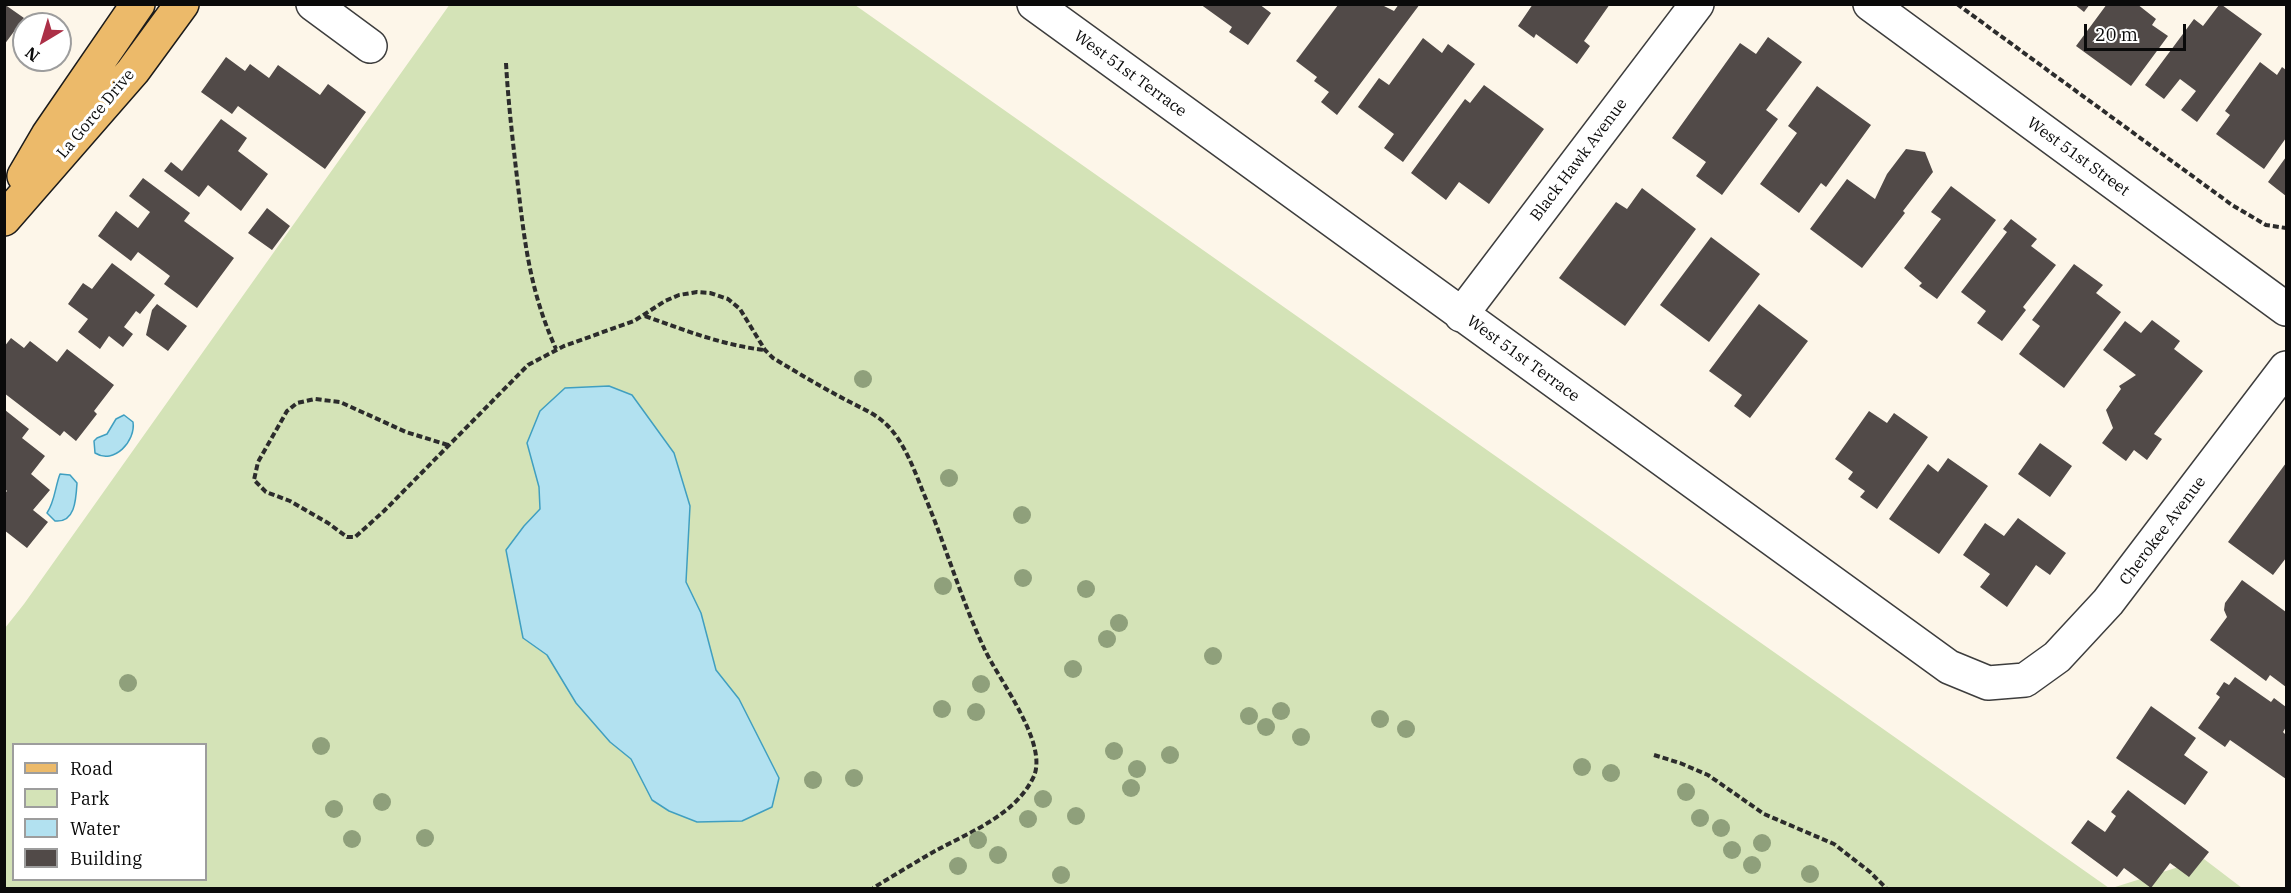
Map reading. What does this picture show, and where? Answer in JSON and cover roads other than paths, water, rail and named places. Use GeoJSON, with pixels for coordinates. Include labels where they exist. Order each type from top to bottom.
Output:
{"type":"FeatureCollection","features":[{"type":"Feature","properties":{"kind":"main road","name":"La Gorce Drive"},"geometry":{"type":"LineString","coordinates":[[4,209],[48,135],[138,4]]}},
{"type":"Feature","properties":{"kind":"main road","name":"La Gorce Drive"},"geometry":{"type":"LineString","coordinates":[[4,219],[133,71],[182,4]]}},
{"type":"Feature","properties":{"kind":"street"},"geometry":{"type":"LineString","coordinates":[[313,4],[370,46]]}},
{"type":"Feature","properties":{"kind":"street","name":"West 51st Terrace"},"geometry":{"type":"LineString","coordinates":[[1034,4],[1949,667],[1988,683],[2025,680]]}},
{"type":"Feature","properties":{"kind":"street","name":"Black Hawk Avenue"},"geometry":{"type":"LineString","coordinates":[[1461,315],[1697,4]]}},
{"type":"Feature","properties":{"kind":"street","name":"West 51st Street"},"geometry":{"type":"LineString","coordinates":[[1870,4],[2286,309]]}},
{"type":"Feature","properties":{"kind":"street","name":"Cherokee Avenue"},"geometry":{"type":"LineString","coordinates":[[2025,680],[2057,657],[2108,602],[2286,368]]}},
{"type":"Feature","properties":{"kind":"water"},"geometry":{"type":"Polygon","coordinates":[[[609,386],[632,395],[674,453],[690,506],[686,582],[701,613],[716,670],[739,699],[779,778],[772,807],[742,821],[697,822],[669,811],[652,800],[631,759],[610,742],[576,703],[547,655],[523,638],[506,550],[540,509],[539,487],[527,443],[540,411],[565,388],[609,386]]]}},
{"type":"Feature","properties":{"kind":"water"},"geometry":{"type":"Polygon","coordinates":[[[124,415],[133,422],[131,437],[127,443],[122,449],[109,456],[95,453],[94,441],[107,434],[116,419],[124,415]]]}},
{"type":"Feature","properties":{"kind":"water"},"geometry":{"type":"Polygon","coordinates":[[[60,474],[70,475],[77,483],[76,496],[73,509],[67,518],[55,521],[47,513],[52,504],[60,474]]]}}]}
